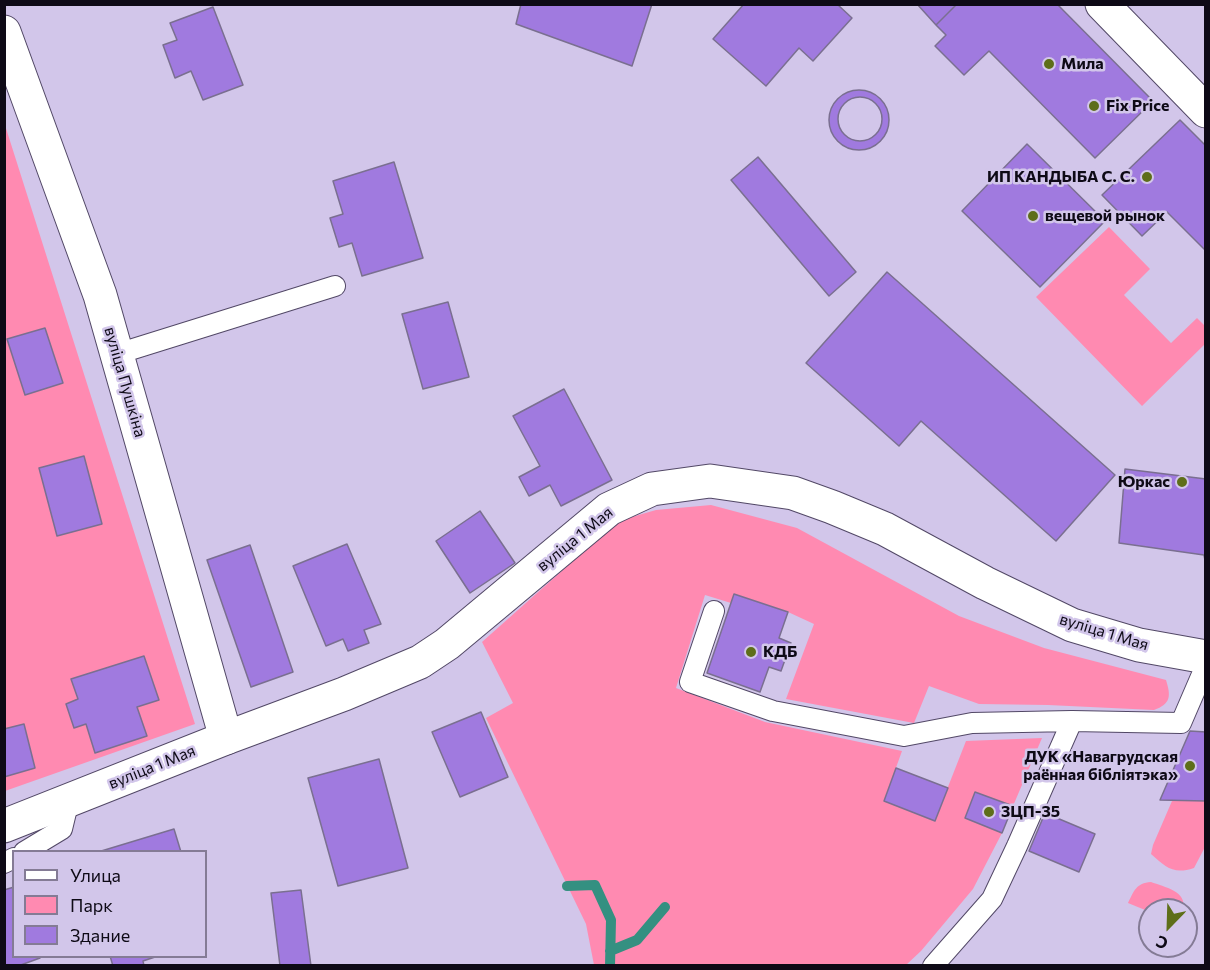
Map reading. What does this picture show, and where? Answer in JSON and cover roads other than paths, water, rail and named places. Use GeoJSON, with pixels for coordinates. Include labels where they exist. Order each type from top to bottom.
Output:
{"type":"FeatureCollection","features":[{"type":"Feature","properties":{"kind":"street"},"geometry":{"type":"LineString","coordinates":[[1102,4],[1206,111]]}},
{"type":"Feature","properties":{"kind":"street","name":"вуліца Пушкіна"},"geometry":{"type":"LineString","coordinates":[[4,32],[100,295],[226,738]]}},
{"type":"Feature","properties":{"kind":"street","name":"вуліца 1 Мая"},"geometry":{"type":"LineString","coordinates":[[4,826],[344,694],[420,662],[447,644],[609,509],[652,489],[710,481],[793,493],[885,529],[985,583],[1072,625],[1139,645],[1206,657]]}},
{"type":"Feature","properties":{"kind":"lane"},"geometry":{"type":"LineString","coordinates":[[117,354],[335,286]]}},
{"type":"Feature","properties":{"kind":"lane"},"geometry":{"type":"LineString","coordinates":[[714,611],[690,682],[773,711],[904,736],[972,723],[1072,721],[1181,723],[1206,665]]}},
{"type":"Feature","properties":{"kind":"lane"},"geometry":{"type":"LineString","coordinates":[[933,966],[992,899],[1072,721]]}},
{"type":"Feature","properties":{"kind":"lane"},"geometry":{"type":"LineString","coordinates":[[27,850],[62,829],[69,800]]}},
{"type":"Feature","properties":{"kind":"waterway"},"geometry":{"type":"LineString","coordinates":[[567,886],[595,885],[611,920],[610,966]]}},
{"type":"Feature","properties":{"kind":"waterway"},"geometry":{"type":"LineString","coordinates":[[610,951],[637,940],[665,907]]}},
{"type":"Feature","properties":{"kind":"place","name":"Мила"},"geometry":{"type":"Point","coordinates":[1049,64]}},
{"type":"Feature","properties":{"kind":"place","name":"Fix Price"},"geometry":{"type":"Point","coordinates":[1094,106]}},
{"type":"Feature","properties":{"kind":"place","name":"ИП КАНДЫБА С. С."},"geometry":{"type":"Point","coordinates":[1147,177]}},
{"type":"Feature","properties":{"kind":"place","name":"вещевой рынок"},"geometry":{"type":"Point","coordinates":[1033,216]}},
{"type":"Feature","properties":{"kind":"place","name":"Юркас"},"geometry":{"type":"Point","coordinates":[1182,482]}},
{"type":"Feature","properties":{"kind":"place","name":"КДБ"},"geometry":{"type":"Point","coordinates":[751,652]}},
{"type":"Feature","properties":{"kind":"place","name":"ДУК «Навагрудская раённая бібліятэка»"},"geometry":{"type":"Point","coordinates":[1190,766]}},
{"type":"Feature","properties":{"kind":"place","name":"3ЦП-35"},"geometry":{"type":"Point","coordinates":[989,812]}}]}
